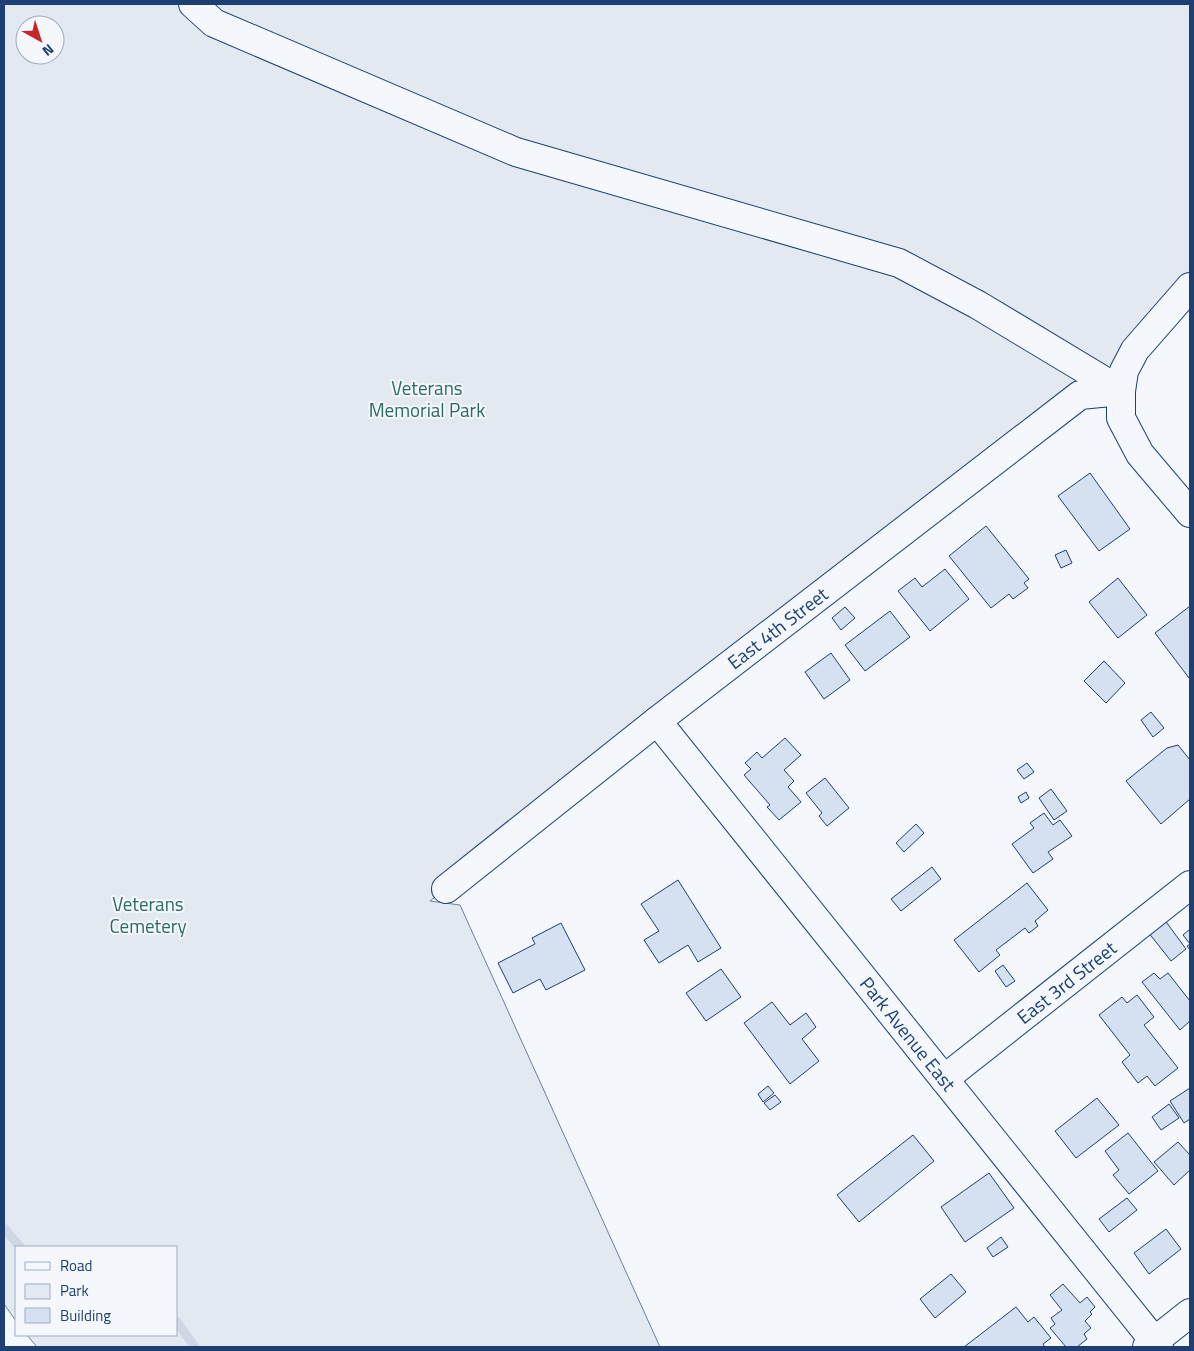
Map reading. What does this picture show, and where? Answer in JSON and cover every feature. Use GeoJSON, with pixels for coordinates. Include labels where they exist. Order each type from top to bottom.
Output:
{"type":"FeatureCollection","features":[{"type":"Feature","properties":{"kind":"street"},"geometry":{"type":"LineString","coordinates":[[193,4],[214,23],[516,152],[899,263],[978,305],[1121,391]]}},
{"type":"Feature","properties":{"kind":"street"},"geometry":{"type":"LineString","coordinates":[[1190,287],[1135,350],[1124,371],[1120,418],[1140,454],[1190,513]]}},
{"type":"Feature","properties":{"kind":"street","name":"East 4th Street"},"geometry":{"type":"LineString","coordinates":[[446,889],[658,721],[1080,395],[1121,391]]}},
{"type":"Feature","properties":{"kind":"street","name":"Park Avenue East"},"geometry":{"type":"LineString","coordinates":[[658,721],[1154,1345]]}},
{"type":"Feature","properties":{"kind":"street","name":"East 3rd Street"},"geometry":{"type":"LineString","coordinates":[[944,1079],[1190,885]]}},
{"type":"Feature","properties":{"kind":"street"},"geometry":{"type":"LineString","coordinates":[[1154,1345],[1190,1313]]}},
{"type":"Feature","properties":{"kind":"green space","name":"Veterans Memorial Park"},"geometry":{"type":"Polygon","coordinates":[[[4,4],[1190,4],[1190,287],[1135,350],[1080,395],[657,721],[430,901],[460,905],[660,1347],[37,1347],[28,1336],[178,1336],[178,1246],[15,1246],[15,1320],[4,1304],[4,4]]]}},
{"type":"Feature","properties":{"kind":"building"},"geometry":{"type":"Polygon","coordinates":[[[1090,473],[1130,529],[1099,551],[1058,496],[1090,473]]]}},
{"type":"Feature","properties":{"kind":"building"},"geometry":{"type":"Polygon","coordinates":[[[986,526],[1029,579],[1024,583],[1028,588],[1013,599],[1009,594],[991,608],[949,556],[986,526]]]}},
{"type":"Feature","properties":{"kind":"building"},"geometry":{"type":"Polygon","coordinates":[[[1066,550],[1072,563],[1061,568],[1055,555],[1066,550]]]}},
{"type":"Feature","properties":{"kind":"building"},"geometry":{"type":"Polygon","coordinates":[[[945,569],[969,599],[930,631],[898,591],[915,578],[922,587],[945,569]]]}},
{"type":"Feature","properties":{"kind":"building"},"geometry":{"type":"Polygon","coordinates":[[[1118,578],[1147,615],[1118,638],[1089,602],[1118,578]]]}},
{"type":"Feature","properties":{"kind":"building"},"geometry":{"type":"Polygon","coordinates":[[[1190,606],[1190,677],[1189,678],[1155,633],[1190,606]]]}},
{"type":"Feature","properties":{"kind":"building"},"geometry":{"type":"Polygon","coordinates":[[[845,607],[855,618],[841,630],[832,618],[845,607]]]}},
{"type":"Feature","properties":{"kind":"building"},"geometry":{"type":"Polygon","coordinates":[[[890,611],[910,637],[865,671],[845,645],[890,611]]]}},
{"type":"Feature","properties":{"kind":"building"},"geometry":{"type":"Polygon","coordinates":[[[831,653],[850,680],[824,699],[805,672],[831,653]]]}},
{"type":"Feature","properties":{"kind":"building"},"geometry":{"type":"Polygon","coordinates":[[[1104,661],[1125,683],[1106,703],[1084,681],[1104,661]]]}},
{"type":"Feature","properties":{"kind":"building"},"geometry":{"type":"Polygon","coordinates":[[[1151,712],[1164,728],[1153,737],[1141,720],[1151,712]]]}},
{"type":"Feature","properties":{"kind":"building"},"geometry":{"type":"Polygon","coordinates":[[[785,738],[801,755],[784,770],[794,781],[788,787],[801,802],[779,820],[767,807],[770,805],[744,775],[751,769],[745,763],[757,752],[762,758],[785,738]]]}},
{"type":"Feature","properties":{"kind":"building"},"geometry":{"type":"Polygon","coordinates":[[[1178,745],[1190,760],[1190,799],[1161,824],[1126,781],[1167,748],[1178,745]]]}},
{"type":"Feature","properties":{"kind":"building"},"geometry":{"type":"Polygon","coordinates":[[[1027,763],[1034,772],[1024,779],[1017,770],[1027,763]]]}},
{"type":"Feature","properties":{"kind":"building"},"geometry":{"type":"Polygon","coordinates":[[[825,778],[849,808],[827,826],[819,816],[822,813],[806,793],[825,778]]]}},
{"type":"Feature","properties":{"kind":"building"},"geometry":{"type":"Polygon","coordinates":[[[1051,789],[1067,811],[1054,820],[1039,798],[1051,789]]]}},
{"type":"Feature","properties":{"kind":"building"},"geometry":{"type":"Polygon","coordinates":[[[1026,792],[1029,798],[1021,803],[1018,797],[1026,792]]]}},
{"type":"Feature","properties":{"kind":"building"},"geometry":{"type":"Polygon","coordinates":[[[1044,813],[1053,825],[1060,820],[1072,836],[1048,852],[1053,859],[1033,873],[1012,844],[1034,828],[1030,823],[1044,813]]]}},
{"type":"Feature","properties":{"kind":"building"},"geometry":{"type":"Polygon","coordinates":[[[916,824],[924,833],[904,852],[896,843],[916,824]]]}},
{"type":"Feature","properties":{"kind":"building"},"geometry":{"type":"Polygon","coordinates":[[[932,867],[941,879],[901,911],[891,899],[932,867]]]}},
{"type":"Feature","properties":{"kind":"building"},"geometry":{"type":"Polygon","coordinates":[[[678,880],[721,948],[698,962],[688,945],[659,963],[644,940],[659,931],[641,904],[678,880]]]}},
{"type":"Feature","properties":{"kind":"building"},"geometry":{"type":"Polygon","coordinates":[[[1027,883],[1048,910],[1035,921],[1038,926],[1029,933],[1025,928],[996,950],[1000,955],[979,972],[954,940],[1027,883]]]}},
{"type":"Feature","properties":{"kind":"building"},"geometry":{"type":"Polygon","coordinates":[[[1164,919],[1186,949],[1171,961],[1148,932],[1164,919]]]}},
{"type":"Feature","properties":{"kind":"building"},"geometry":{"type":"Polygon","coordinates":[[[561,923],[585,970],[546,990],[540,979],[513,993],[498,963],[535,944],[532,938],[561,923]]]}},
{"type":"Feature","properties":{"kind":"building"},"geometry":{"type":"Polygon","coordinates":[[[1190,929],[1190,944],[1183,935],[1190,929]]]}},
{"type":"Feature","properties":{"kind":"building"},"geometry":{"type":"Polygon","coordinates":[[[1003,965],[1015,981],[1006,987],[995,971],[1003,965]]]}},
{"type":"Feature","properties":{"kind":"building"},"geometry":{"type":"Polygon","coordinates":[[[721,969],[741,997],[706,1021],[686,993],[721,969]]]}},
{"type":"Feature","properties":{"kind":"building"},"geometry":{"type":"Polygon","coordinates":[[[1154,973],[1160,979],[1168,973],[1190,1001],[1190,1021],[1180,1030],[1142,982],[1154,973]]]}},
{"type":"Feature","properties":{"kind":"building"},"geometry":{"type":"Polygon","coordinates":[[[1137,995],[1154,1017],[1144,1025],[1178,1068],[1155,1086],[1147,1076],[1138,1083],[1122,1062],[1130,1055],[1099,1015],[1122,997],[1127,1003],[1137,995]]]}},
{"type":"Feature","properties":{"kind":"building"},"geometry":{"type":"Polygon","coordinates":[[[772,1002],[790,1025],[806,1013],[816,1027],[802,1039],[819,1061],[790,1084],[744,1023],[772,1002]]]}},
{"type":"Feature","properties":{"kind":"building"},"geometry":{"type":"Polygon","coordinates":[[[768,1086],[774,1093],[763,1102],[758,1094],[768,1086]]]}},
{"type":"Feature","properties":{"kind":"building"},"geometry":{"type":"Polygon","coordinates":[[[1190,1088],[1190,1119],[1184,1123],[1170,1101],[1190,1088]]]}},
{"type":"Feature","properties":{"kind":"building"},"geometry":{"type":"Polygon","coordinates":[[[775,1095],[781,1102],[770,1110],[764,1103],[775,1095]]]}},
{"type":"Feature","properties":{"kind":"building"},"geometry":{"type":"Polygon","coordinates":[[[1097,1098],[1119,1125],[1076,1158],[1055,1131],[1097,1098]]]}},
{"type":"Feature","properties":{"kind":"building"},"geometry":{"type":"Polygon","coordinates":[[[1169,1104],[1179,1118],[1161,1130],[1152,1117],[1169,1104]]]}},
{"type":"Feature","properties":{"kind":"building"},"geometry":{"type":"Polygon","coordinates":[[[1128,1133],[1158,1171],[1129,1194],[1113,1175],[1119,1170],[1105,1151],[1128,1133]]]}},
{"type":"Feature","properties":{"kind":"building"},"geometry":{"type":"Polygon","coordinates":[[[913,1135],[934,1161],[859,1222],[837,1195],[913,1135]]]}},
{"type":"Feature","properties":{"kind":"building"},"geometry":{"type":"Polygon","coordinates":[[[1178,1142],[1190,1155],[1190,1170],[1174,1185],[1154,1162],[1178,1142]]]}},
{"type":"Feature","properties":{"kind":"building"},"geometry":{"type":"Polygon","coordinates":[[[989,1173],[1014,1208],[965,1242],[941,1207],[989,1173]]]}},
{"type":"Feature","properties":{"kind":"building"},"geometry":{"type":"Polygon","coordinates":[[[1127,1198],[1137,1210],[1109,1232],[1099,1219],[1127,1198]]]}},
{"type":"Feature","properties":{"kind":"building"},"geometry":{"type":"Polygon","coordinates":[[[1166,1229],[1181,1249],[1149,1274],[1134,1253],[1166,1229]]]}},
{"type":"Feature","properties":{"kind":"building"},"geometry":{"type":"Polygon","coordinates":[[[1001,1237],[1008,1247],[993,1257],[987,1248],[1001,1237]]]}},
{"type":"Feature","properties":{"kind":"building"},"geometry":{"type":"Polygon","coordinates":[[[951,1274],[966,1292],[935,1318],[920,1299],[951,1274]]]}},
{"type":"Feature","properties":{"kind":"building"},"geometry":{"type":"Polygon","coordinates":[[[1063,1284],[1080,1303],[1087,1297],[1095,1307],[1090,1312],[1092,1314],[1085,1321],[1091,1328],[1084,1334],[1087,1339],[1077,1347],[1066,1347],[1050,1328],[1055,1324],[1051,1318],[1062,1310],[1050,1295],[1063,1284]]]}},
{"type":"Feature","properties":{"kind":"building"},"geometry":{"type":"Polygon","coordinates":[[[1016,1307],[1028,1322],[1034,1317],[1051,1338],[1043,1344],[1045,1347],[964,1347],[1016,1307]]]}},
{"type":"Feature","properties":{"kind":"waterway"},"geometry":{"type":"LineString","coordinates":[[4,1228],[19,1246]]}},
{"type":"Feature","properties":{"kind":"waterway"},"geometry":{"type":"LineString","coordinates":[[178,1324],[195,1347]]}},
{"type":"Feature","properties":{"kind":"park label","name":"Veterans Cemetery"},"geometry":{"type":"Point","coordinates":[148,915]}}]}
